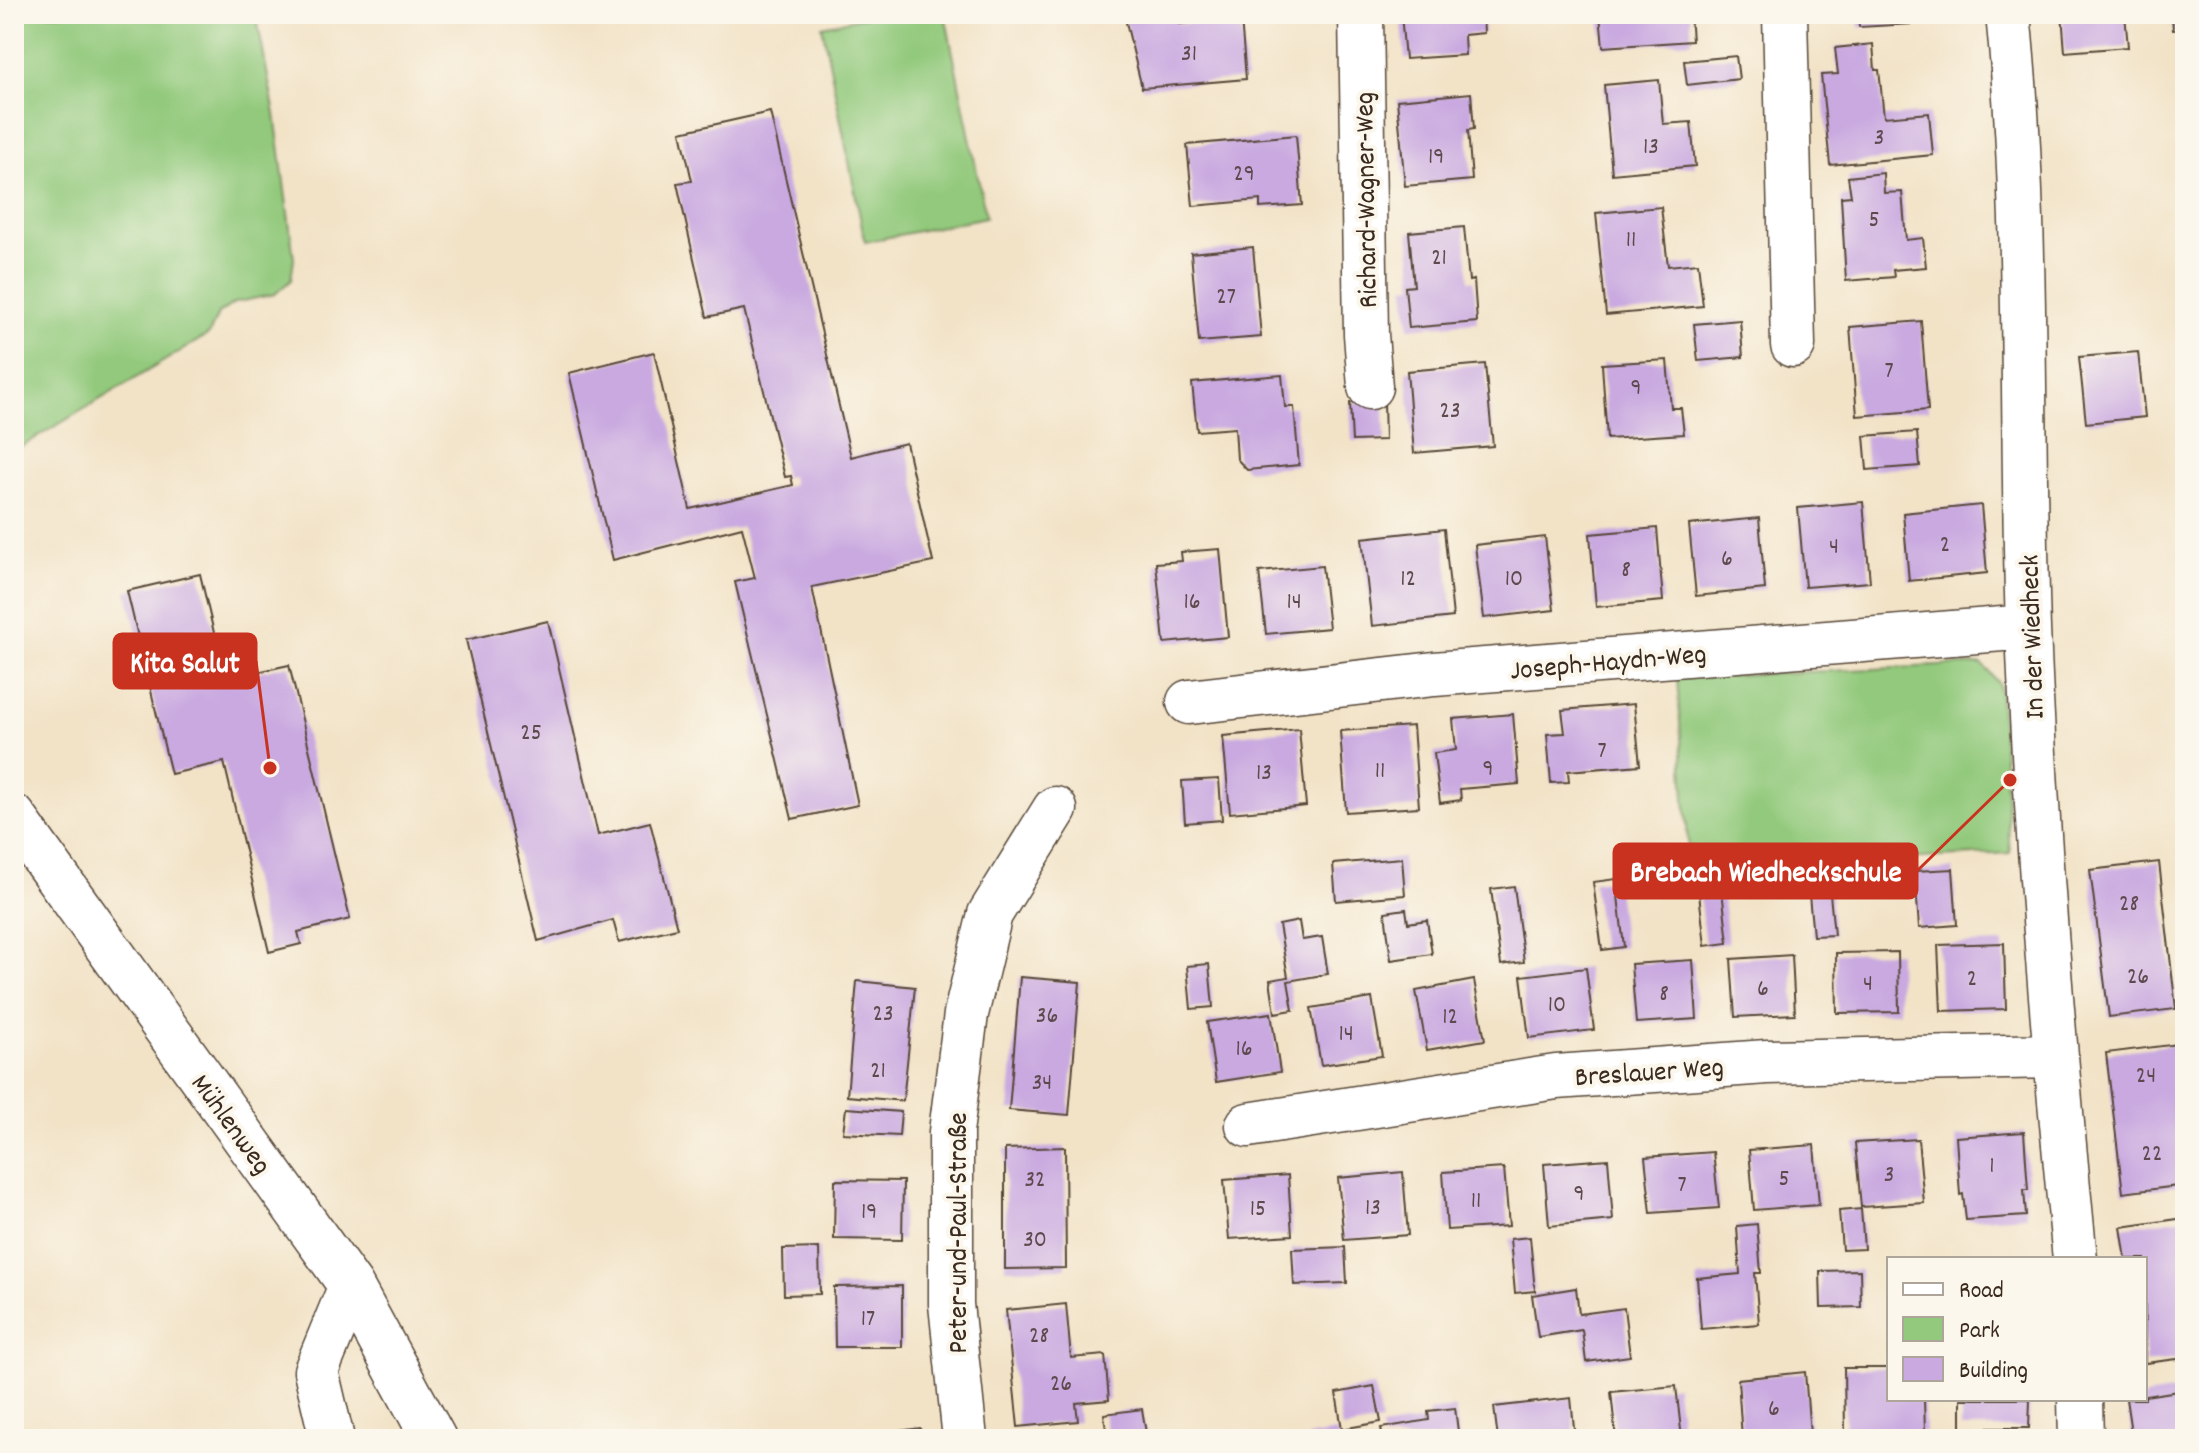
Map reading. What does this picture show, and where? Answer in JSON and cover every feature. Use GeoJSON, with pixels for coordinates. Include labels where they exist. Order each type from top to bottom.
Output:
{"type":"FeatureCollection","features":[{"type":"Feature","properties":{"kind":"street","name":"Richard-Wagner-Weg"},"geometry":{"type":"LineString","coordinates":[[1361,14],[1366,334],[1370,387]]}},
{"type":"Feature","properties":{"kind":"street"},"geometry":{"type":"LineString","coordinates":[[1785,14],[1793,345]]}},
{"type":"Feature","properties":{"kind":"street","name":"In der Wiedheck"},"geometry":{"type":"LineString","coordinates":[[2008,14],[2019,150],[2028,627],[2054,1056],[2075,1257]]}},
{"type":"Feature","properties":{"kind":"street","name":"Joseph-Haydn-Weg"},"geometry":{"type":"LineString","coordinates":[[1189,702],[1434,674],[2028,627]]}},
{"type":"Feature","properties":{"kind":"street","name":"Peter-und-Paul-Straße"},"geometry":{"type":"LineString","coordinates":[[965,1439],[951,1304],[951,1132],[966,1014],[990,914],[1055,809]]}},
{"type":"Feature","properties":{"kind":"street","name":"Mühlenweg"},"geometry":{"type":"LineString","coordinates":[[14,817],[351,1286],[434,1439]]}},
{"type":"Feature","properties":{"kind":"street","name":"Breslauer Weg"},"geometry":{"type":"LineString","coordinates":[[1248,1125],[1497,1085],[1586,1074],[1767,1062],[2054,1056]]}},
{"type":"Feature","properties":{"kind":"street"},"geometry":{"type":"LineString","coordinates":[[332,1439],[316,1371],[351,1286]]}},
{"type":"Feature","properties":{"kind":"street"},"geometry":{"type":"LineString","coordinates":[[2080,1401],[2081,1439]]}},
{"type":"Feature","properties":{"kind":"green space"},"geometry":{"type":"Polygon","coordinates":[[[14,14],[256,14],[275,114],[294,259],[291,280],[275,294],[234,303],[218,314],[209,334],[14,451],[14,14]]]}},
{"type":"Feature","properties":{"kind":"green space"},"geometry":{"type":"Polygon","coordinates":[[[879,14],[945,14],[986,217],[865,242],[822,26],[879,14]]]}},
{"type":"Feature","properties":{"kind":"green space"},"geometry":{"type":"Polygon","coordinates":[[[1982,664],[1999,684],[2010,853],[1690,871],[1677,678],[1982,664]]]}},
{"type":"Feature","properties":{"kind":"building"},"geometry":{"type":"Polygon","coordinates":[[[1124,14],[1177,14],[1179,24],[1241,19],[1246,79],[1142,88],[1124,14]]]}},
{"type":"Feature","properties":{"kind":"building"},"geometry":{"type":"Polygon","coordinates":[[[1401,14],[1483,14],[1484,33],[1464,35],[1465,55],[1405,59],[1401,14]]]}},
{"type":"Feature","properties":{"kind":"building"},"geometry":{"type":"Polygon","coordinates":[[[1600,14],[1690,14],[1692,41],[1603,47],[1600,14]]]}},
{"type":"Feature","properties":{"kind":"building"},"geometry":{"type":"Polygon","coordinates":[[[1858,14],[1910,14],[1912,24],[1859,27],[1858,14]]]}},
{"type":"Feature","properties":{"kind":"building"},"geometry":{"type":"Polygon","coordinates":[[[2062,14],[2125,14],[2128,47],[2065,52],[2062,14]]]}},
{"type":"Feature","properties":{"kind":"building"},"geometry":{"type":"Polygon","coordinates":[[[2172,14],[2185,14],[2185,29],[2173,30],[2172,14]]]}},
{"type":"Feature","properties":{"kind":"building"},"geometry":{"type":"Polygon","coordinates":[[[1873,44],[1884,117],[1929,113],[1933,155],[1830,165],[1821,75],[1838,74],[1835,48],[1873,44]]]}},
{"type":"Feature","properties":{"kind":"building"},"geometry":{"type":"Polygon","coordinates":[[[1736,56],[1739,79],[1687,85],[1684,61],[1736,56]]]}},
{"type":"Feature","properties":{"kind":"building"},"geometry":{"type":"Polygon","coordinates":[[[1659,80],[1663,124],[1691,122],[1695,166],[1612,174],[1604,85],[1659,80]]]}},
{"type":"Feature","properties":{"kind":"building"},"geometry":{"type":"Polygon","coordinates":[[[1471,93],[1474,129],[1468,130],[1472,180],[1405,186],[1397,100],[1471,93]]]}},
{"type":"Feature","properties":{"kind":"building"},"geometry":{"type":"Polygon","coordinates":[[[770,112],[851,457],[906,443],[933,562],[812,587],[858,805],[792,819],[735,582],[755,578],[742,527],[613,560],[569,373],[654,352],[690,509],[793,485],[791,476],[785,477],[744,309],[707,317],[677,183],[692,181],[681,132],[770,112]]]}},
{"type":"Feature","properties":{"kind":"building"},"geometry":{"type":"Polygon","coordinates":[[[1296,135],[1302,205],[1260,208],[1260,200],[1193,206],[1187,145],[1296,135]]]}},
{"type":"Feature","properties":{"kind":"building"},"geometry":{"type":"Polygon","coordinates":[[[1883,173],[1884,193],[1902,192],[1906,240],[1923,238],[1926,267],[1893,270],[1894,277],[1846,281],[1841,197],[1851,196],[1848,177],[1883,173]]]}},
{"type":"Feature","properties":{"kind":"building"},"geometry":{"type":"Polygon","coordinates":[[[1661,207],[1668,266],[1698,263],[1703,306],[1606,315],[1596,213],[1661,207]]]}},
{"type":"Feature","properties":{"kind":"building"},"geometry":{"type":"Polygon","coordinates":[[[1464,227],[1469,281],[1474,280],[1477,322],[1409,328],[1405,287],[1414,286],[1409,232],[1464,227]]]}},
{"type":"Feature","properties":{"kind":"building"},"geometry":{"type":"Polygon","coordinates":[[[1253,247],[1261,337],[1199,342],[1191,253],[1253,247]]]}},
{"type":"Feature","properties":{"kind":"building"},"geometry":{"type":"Polygon","coordinates":[[[1740,320],[1743,357],[1698,361],[1694,324],[1740,320]]]}},
{"type":"Feature","properties":{"kind":"building"},"geometry":{"type":"Polygon","coordinates":[[[1921,321],[1928,410],[1857,416],[1850,327],[1921,321]]]}},
{"type":"Feature","properties":{"kind":"building"},"geometry":{"type":"Polygon","coordinates":[[[2138,352],[2145,417],[2086,423],[2079,357],[2138,352]]]}},
{"type":"Feature","properties":{"kind":"building"},"geometry":{"type":"Polygon","coordinates":[[[1667,360],[1671,408],[1681,408],[1684,434],[1607,439],[1602,364],[1667,360]]]}},
{"type":"Feature","properties":{"kind":"building"},"geometry":{"type":"Polygon","coordinates":[[[1485,364],[1493,446],[1414,453],[1407,371],[1485,364]]]}},
{"type":"Feature","properties":{"kind":"building"},"geometry":{"type":"Polygon","coordinates":[[[1282,375],[1285,407],[1294,407],[1299,465],[1247,470],[1237,459],[1235,428],[1197,431],[1192,383],[1282,375]]]}},
{"type":"Feature","properties":{"kind":"building"},"geometry":{"type":"Polygon","coordinates":[[[1384,402],[1385,440],[1352,441],[1350,403],[1384,402]]]}},
{"type":"Feature","properties":{"kind":"building"},"geometry":{"type":"Polygon","coordinates":[[[1917,432],[1920,466],[1867,470],[1864,436],[1917,432]]]}},
{"type":"Feature","properties":{"kind":"building"},"geometry":{"type":"Polygon","coordinates":[[[1863,502],[1870,582],[1805,587],[1798,508],[1863,502]]]}},
{"type":"Feature","properties":{"kind":"building"},"geometry":{"type":"Polygon","coordinates":[[[1981,505],[1987,573],[1909,581],[1903,513],[1981,505]]]}},
{"type":"Feature","properties":{"kind":"building"},"geometry":{"type":"Polygon","coordinates":[[[1759,518],[1765,589],[1696,596],[1689,525],[1759,518]]]}},
{"type":"Feature","properties":{"kind":"building"},"geometry":{"type":"Polygon","coordinates":[[[1657,528],[1663,601],[1596,607],[1590,534],[1657,528]]]}},
{"type":"Feature","properties":{"kind":"building"},"geometry":{"type":"Polygon","coordinates":[[[1444,529],[1453,617],[1372,626],[1362,538],[1444,529]]]}},
{"type":"Feature","properties":{"kind":"building"},"geometry":{"type":"Polygon","coordinates":[[[1545,537],[1554,610],[1484,618],[1475,545],[1545,537]]]}},
{"type":"Feature","properties":{"kind":"building"},"geometry":{"type":"Polygon","coordinates":[[[1220,549],[1228,637],[1164,643],[1156,563],[1182,561],[1181,552],[1220,549]]]}},
{"type":"Feature","properties":{"kind":"building"},"geometry":{"type":"Polygon","coordinates":[[[1322,566],[1329,628],[1266,634],[1259,572],[1322,566]]]}},
{"type":"Feature","properties":{"kind":"building"},"geometry":{"type":"Polygon","coordinates":[[[200,574],[225,679],[289,665],[350,919],[298,932],[301,944],[269,952],[224,762],[171,774],[127,591],[200,574]]]}},
{"type":"Feature","properties":{"kind":"building"},"geometry":{"type":"Polygon","coordinates":[[[548,621],[598,835],[650,822],[677,928],[619,942],[613,920],[538,941],[466,640],[548,621]]]}},
{"type":"Feature","properties":{"kind":"building"},"geometry":{"type":"Polygon","coordinates":[[[1634,704],[1640,765],[1568,771],[1569,782],[1551,783],[1547,734],[1565,733],[1562,710],[1634,704]]]}},
{"type":"Feature","properties":{"kind":"building"},"geometry":{"type":"Polygon","coordinates":[[[1513,714],[1519,784],[1460,789],[1461,800],[1440,803],[1434,753],[1456,750],[1453,719],[1513,714]]]}},
{"type":"Feature","properties":{"kind":"building"},"geometry":{"type":"Polygon","coordinates":[[[1413,726],[1419,807],[1346,812],[1340,731],[1413,726]]]}},
{"type":"Feature","properties":{"kind":"building"},"geometry":{"type":"Polygon","coordinates":[[[1299,729],[1306,806],[1230,813],[1223,736],[1299,729]]]}},
{"type":"Feature","properties":{"kind":"building"},"geometry":{"type":"Polygon","coordinates":[[[1219,779],[1222,820],[1185,823],[1182,781],[1219,779]]]}},
{"type":"Feature","properties":{"kind":"building"},"geometry":{"type":"Polygon","coordinates":[[[1402,858],[1405,895],[1336,901],[1333,864],[1402,858]]]}},
{"type":"Feature","properties":{"kind":"building"},"geometry":{"type":"Polygon","coordinates":[[[2159,862],[2176,1009],[2109,1017],[2090,870],[2159,862]]]}},
{"type":"Feature","properties":{"kind":"building"},"geometry":{"type":"Polygon","coordinates":[[[1953,869],[1957,925],[1919,928],[1915,871],[1953,869]]]}},
{"type":"Feature","properties":{"kind":"building"},"geometry":{"type":"Polygon","coordinates":[[[1616,879],[1624,947],[1602,950],[1593,882],[1616,879]]]}},
{"type":"Feature","properties":{"kind":"building"},"geometry":{"type":"Polygon","coordinates":[[[1829,884],[1834,935],[1813,936],[1808,885],[1829,884]]]}},
{"type":"Feature","properties":{"kind":"building"},"geometry":{"type":"Polygon","coordinates":[[[1514,886],[1524,962],[1501,965],[1491,889],[1514,886]]]}},
{"type":"Feature","properties":{"kind":"building"},"geometry":{"type":"Polygon","coordinates":[[[1722,890],[1728,943],[1705,946],[1699,893],[1722,890]]]}},
{"type":"Feature","properties":{"kind":"building"},"geometry":{"type":"Polygon","coordinates":[[[1406,909],[1408,923],[1427,920],[1432,954],[1391,960],[1385,912],[1406,909]]]}},
{"type":"Feature","properties":{"kind":"building"},"geometry":{"type":"Polygon","coordinates":[[[1299,921],[1302,940],[1322,937],[1328,974],[1288,981],[1293,1010],[1275,1013],[1270,980],[1288,977],[1279,925],[1299,921]]]}},
{"type":"Feature","properties":{"kind":"building"},"geometry":{"type":"Polygon","coordinates":[[[2004,943],[2006,1009],[1941,1011],[1938,945],[2004,943]]]}},
{"type":"Feature","properties":{"kind":"building"},"geometry":{"type":"Polygon","coordinates":[[[1898,952],[1899,1012],[1837,1013],[1836,953],[1898,952]]]}},
{"type":"Feature","properties":{"kind":"building"},"geometry":{"type":"Polygon","coordinates":[[[1792,955],[1795,1014],[1735,1017],[1731,959],[1792,955]]]}},
{"type":"Feature","properties":{"kind":"building"},"geometry":{"type":"Polygon","coordinates":[[[1693,960],[1697,1019],[1636,1023],[1631,964],[1693,960]]]}},
{"type":"Feature","properties":{"kind":"building"},"geometry":{"type":"Polygon","coordinates":[[[1209,964],[1213,1007],[1191,1009],[1187,966],[1209,964]]]}},
{"type":"Feature","properties":{"kind":"building"},"geometry":{"type":"Polygon","coordinates":[[[1586,968],[1594,1030],[1529,1038],[1521,976],[1586,968]]]}},
{"type":"Feature","properties":{"kind":"building"},"geometry":{"type":"Polygon","coordinates":[[[1020,977],[1080,982],[1069,1115],[1009,1110],[1020,977]]]}},
{"type":"Feature","properties":{"kind":"building"},"geometry":{"type":"Polygon","coordinates":[[[1474,980],[1485,1040],[1427,1050],[1416,991],[1474,980]]]}},
{"type":"Feature","properties":{"kind":"building"},"geometry":{"type":"Polygon","coordinates":[[[857,981],[915,987],[903,1101],[847,1096],[857,981]]]}},
{"type":"Feature","properties":{"kind":"building"},"geometry":{"type":"Polygon","coordinates":[[[1372,998],[1382,1056],[1321,1065],[1311,1008],[1372,998]]]}},
{"type":"Feature","properties":{"kind":"building"},"geometry":{"type":"Polygon","coordinates":[[[1271,1013],[1280,1072],[1216,1082],[1207,1022],[1271,1013]]]}},
{"type":"Feature","properties":{"kind":"building"},"geometry":{"type":"Polygon","coordinates":[[[2178,1044],[2185,1096],[2185,1185],[2123,1193],[2106,1053],[2178,1044]]]}},
{"type":"Feature","properties":{"kind":"building"},"geometry":{"type":"Polygon","coordinates":[[[846,1108],[901,1112],[899,1136],[843,1133],[846,1108]]]}},
{"type":"Feature","properties":{"kind":"building"},"geometry":{"type":"Polygon","coordinates":[[[2024,1132],[2028,1190],[2024,1190],[2026,1216],[1966,1220],[1963,1194],[1960,1195],[1956,1137],[2024,1132]]]}},
{"type":"Feature","properties":{"kind":"building"},"geometry":{"type":"Polygon","coordinates":[[[1918,1139],[1924,1203],[1861,1207],[1855,1143],[1918,1139]]]}},
{"type":"Feature","properties":{"kind":"building"},"geometry":{"type":"Polygon","coordinates":[[[1814,1145],[1819,1205],[1754,1210],[1749,1150],[1814,1145]]]}},
{"type":"Feature","properties":{"kind":"building"},"geometry":{"type":"Polygon","coordinates":[[[1065,1147],[1066,1268],[1005,1269],[1005,1149],[1065,1147]]]}},
{"type":"Feature","properties":{"kind":"building"},"geometry":{"type":"Polygon","coordinates":[[[1713,1152],[1719,1208],[1651,1213],[1645,1157],[1713,1152]]]}},
{"type":"Feature","properties":{"kind":"building"},"geometry":{"type":"Polygon","coordinates":[[[1608,1159],[1613,1220],[1549,1226],[1544,1164],[1608,1159]]]}},
{"type":"Feature","properties":{"kind":"building"},"geometry":{"type":"Polygon","coordinates":[[[1504,1168],[1509,1226],[1447,1230],[1443,1172],[1504,1168]]]}},
{"type":"Feature","properties":{"kind":"building"},"geometry":{"type":"Polygon","coordinates":[[[1403,1172],[1408,1235],[1344,1240],[1338,1178],[1403,1172]]]}},
{"type":"Feature","properties":{"kind":"building"},"geometry":{"type":"Polygon","coordinates":[[[1288,1175],[1292,1235],[1229,1239],[1224,1180],[1288,1175]]]}},
{"type":"Feature","properties":{"kind":"building"},"geometry":{"type":"Polygon","coordinates":[[[835,1180],[903,1181],[902,1240],[834,1239],[835,1180]]]}},
{"type":"Feature","properties":{"kind":"building"},"geometry":{"type":"Polygon","coordinates":[[[1861,1209],[1864,1249],[1842,1250],[1839,1211],[1861,1209]]]}},
{"type":"Feature","properties":{"kind":"building"},"geometry":{"type":"Polygon","coordinates":[[[2185,1218],[2185,1358],[2147,1363],[2147,1257],[2126,1257],[2121,1227],[2185,1218]]]}},
{"type":"Feature","properties":{"kind":"building"},"geometry":{"type":"Polygon","coordinates":[[[1757,1224],[1761,1273],[1755,1273],[1759,1324],[1701,1329],[1697,1278],[1740,1274],[1737,1226],[1757,1224]]]}},
{"type":"Feature","properties":{"kind":"building"},"geometry":{"type":"Polygon","coordinates":[[[1530,1237],[1535,1291],[1515,1293],[1510,1239],[1530,1237]]]}},
{"type":"Feature","properties":{"kind":"building"},"geometry":{"type":"Polygon","coordinates":[[[1345,1247],[1347,1283],[1294,1285],[1292,1249],[1345,1247]]]}},
{"type":"Feature","properties":{"kind":"building"},"geometry":{"type":"Polygon","coordinates":[[[819,1248],[820,1294],[784,1295],[783,1249],[819,1248]]]}},
{"type":"Feature","properties":{"kind":"building"},"geometry":{"type":"Polygon","coordinates":[[[1860,1270],[1861,1307],[1821,1308],[1820,1271],[1860,1270]]]}},
{"type":"Feature","properties":{"kind":"building"},"geometry":{"type":"Polygon","coordinates":[[[902,1286],[902,1347],[835,1347],[834,1287],[902,1286]]]}},
{"type":"Feature","properties":{"kind":"building"},"geometry":{"type":"Polygon","coordinates":[[[1576,1288],[1579,1314],[1624,1308],[1630,1356],[1586,1362],[1582,1330],[1538,1337],[1532,1295],[1576,1288]]]}},
{"type":"Feature","properties":{"kind":"building"},"geometry":{"type":"Polygon","coordinates":[[[1066,1304],[1071,1358],[1105,1355],[1109,1400],[1076,1403],[1078,1421],[1018,1427],[1006,1310],[1066,1304]]]}},
{"type":"Feature","properties":{"kind":"building"},"geometry":{"type":"Polygon","coordinates":[[[1844,1368],[1887,1368],[1887,1401],[1924,1401],[1925,1432],[1845,1432],[1844,1368]]]}},
{"type":"Feature","properties":{"kind":"building"},"geometry":{"type":"Polygon","coordinates":[[[1805,1372],[1810,1434],[1742,1439],[1738,1379],[1805,1372]]]}},
{"type":"Feature","properties":{"kind":"building"},"geometry":{"type":"Polygon","coordinates":[[[1374,1386],[1381,1422],[1342,1429],[1336,1393],[1374,1386]]]}},
{"type":"Feature","properties":{"kind":"building"},"geometry":{"type":"Polygon","coordinates":[[[1676,1386],[1682,1439],[1616,1439],[1611,1392],[1676,1386]]]}},
{"type":"Feature","properties":{"kind":"building"},"geometry":{"type":"Polygon","coordinates":[[[2185,1390],[2185,1439],[2132,1439],[2126,1401],[2147,1401],[2147,1396],[2185,1390]]]}},
{"type":"Feature","properties":{"kind":"building"},"geometry":{"type":"Polygon","coordinates":[[[1571,1398],[1575,1439],[1498,1439],[1494,1407],[1571,1398]]]}},
{"type":"Feature","properties":{"kind":"building"},"geometry":{"type":"Polygon","coordinates":[[[1961,1401],[2030,1401],[2029,1428],[1961,1428],[1961,1401]]]}},
{"type":"Feature","properties":{"kind":"building"},"geometry":{"type":"Polygon","coordinates":[[[1455,1408],[1459,1439],[1383,1439],[1381,1428],[1429,1420],[1428,1411],[1455,1408]]]}},
{"type":"Feature","properties":{"kind":"building"},"geometry":{"type":"Polygon","coordinates":[[[1142,1409],[1147,1439],[1107,1439],[1104,1414],[1142,1409]]]}},
{"type":"Feature","properties":{"kind":"building"},"geometry":{"type":"Polygon","coordinates":[[[920,1428],[922,1439],[854,1439],[854,1437],[920,1428]]]}},
{"type":"Feature","properties":{"kind":"building"},"geometry":{"type":"Polygon","coordinates":[[[1337,1432],[1338,1439],[1307,1439],[1307,1437],[1337,1432]]]}},
{"type":"Feature","properties":{"kind":"place","name":"Kita Salut"},"geometry":{"type":"Point","coordinates":[270,768]}},
{"type":"Feature","properties":{"kind":"place","name":"Brebach Wiedheckschule"},"geometry":{"type":"Point","coordinates":[2010,780]}}]}
